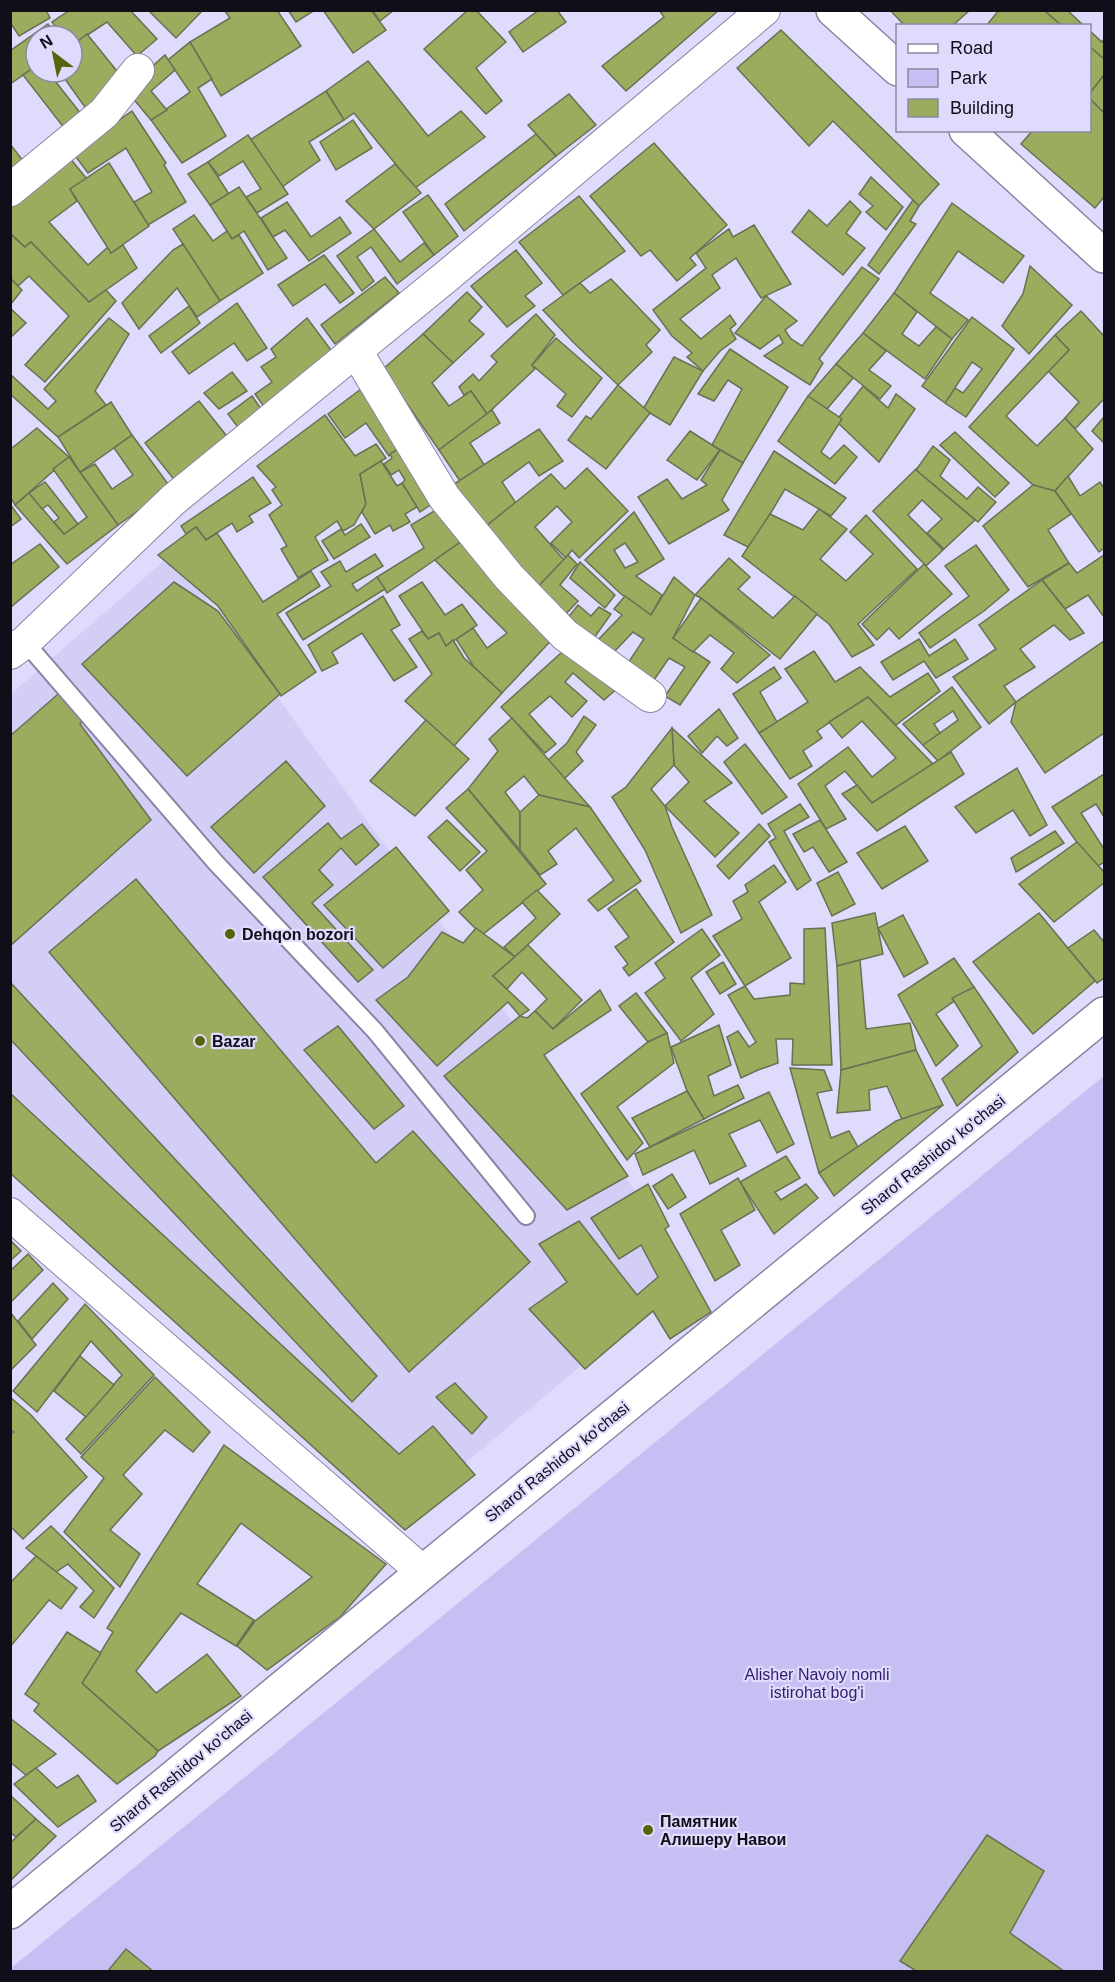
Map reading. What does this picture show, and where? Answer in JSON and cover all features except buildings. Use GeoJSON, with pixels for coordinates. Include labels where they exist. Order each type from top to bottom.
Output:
{"type":"FeatureCollection","features":[{"type":"Feature","properties":{"kind":"street"},"geometry":{"type":"LineString","coordinates":[[18,647],[173,500],[356,351],[764,10]]}},
{"type":"Feature","properties":{"kind":"street"},"geometry":{"type":"LineString","coordinates":[[833,10],[896,68]]}},
{"type":"Feature","properties":{"kind":"street"},"geometry":{"type":"LineString","coordinates":[[10,190],[104,113],[138,70]]}},
{"type":"Feature","properties":{"kind":"street"},"geometry":{"type":"LineString","coordinates":[[968,132],[1104,256]]}},
{"type":"Feature","properties":{"kind":"street"},"geometry":{"type":"LineString","coordinates":[[356,351],[444,497],[509,577],[565,635],[650,696]]}},
{"type":"Feature","properties":{"kind":"street","name":"Sharof Rashidov ko'chasi"},"geometry":{"type":"LineString","coordinates":[[10,1912],[1104,1014]]}},
{"type":"Feature","properties":{"kind":"street"},"geometry":{"type":"LineString","coordinates":[[10,1215],[423,1572]]}},
{"type":"Feature","properties":{"kind":"lane"},"geometry":{"type":"LineString","coordinates":[[18,647],[216,863],[375,1031],[526,1216]]}},
{"type":"Feature","properties":{"kind":"shaded area","name":"Dehqon bozori"},"geometry":{"type":"Polygon","coordinates":[[[173,553],[693,1271],[404,1515],[11,1173],[10,695],[173,553]]]}},
{"type":"Feature","properties":{"kind":"green space","name":"Alisher Navoiy nomli istirohat bog'i"},"geometry":{"type":"Polygon","coordinates":[[[1104,1076],[1104,1971],[11,1972],[11,1968],[1104,1076]]]}},
{"type":"Feature","properties":{"kind":"place","name":"Dehqon bozori"},"geometry":{"type":"Point","coordinates":[230,934]}},
{"type":"Feature","properties":{"kind":"place","name":"Bazar"},"geometry":{"type":"Point","coordinates":[200,1041]}},
{"type":"Feature","properties":{"kind":"place","name":"Памятник Алишеру Навои"},"geometry":{"type":"Point","coordinates":[648,1830]}}]}
